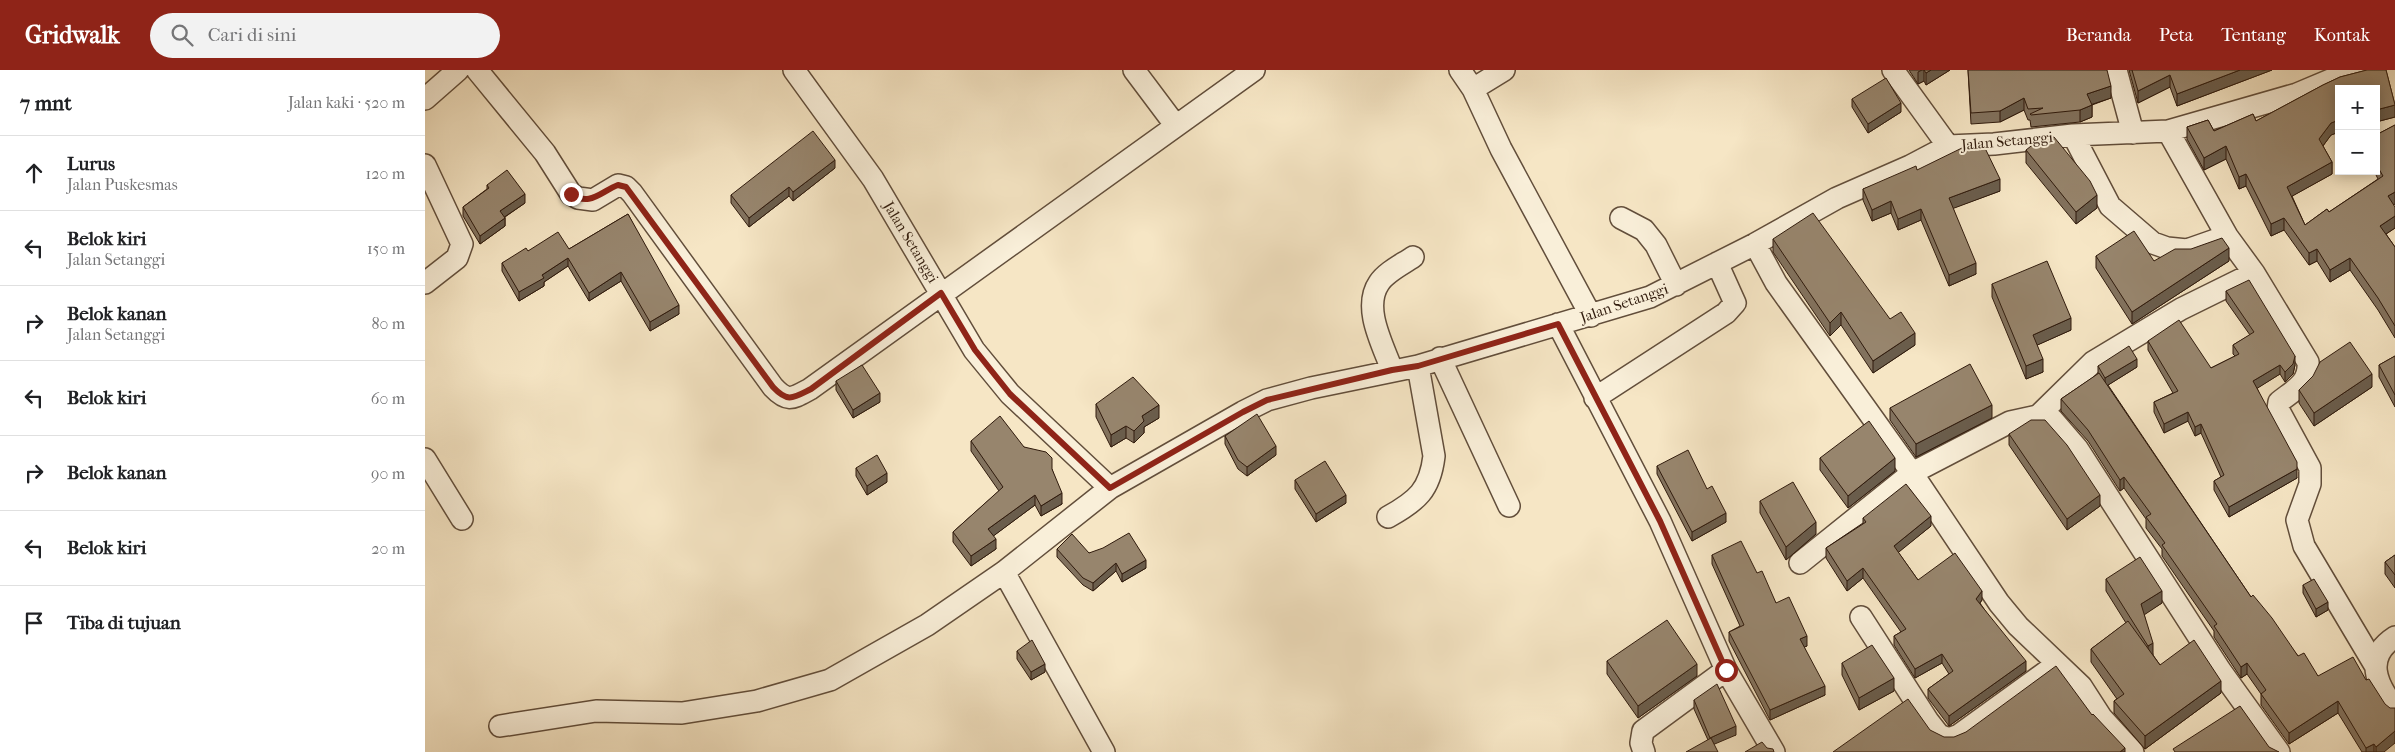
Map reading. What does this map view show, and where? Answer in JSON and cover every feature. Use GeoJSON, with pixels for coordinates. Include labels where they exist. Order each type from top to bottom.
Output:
{"type":"FeatureCollection","features":[{"type":"Feature","properties":{"kind":"street"},"geometry":{"type":"LineString","coordinates":[[425,99],[458,70]]}},
{"type":"Feature","properties":{"kind":"street"},"geometry":{"type":"LineString","coordinates":[[477,70],[545,154],[571,194],[578,198],[593,200],[618,185],[626,187],[632,193],[781,396],[793,398],[811,389],[941,293],[1254,70]]}},
{"type":"Feature","properties":{"kind":"street","name":"Jalan Setanggi"},"geometry":{"type":"LineString","coordinates":[[794,70],[873,179],[975,350],[1010,394],[1110,488],[1267,400],[1392,370],[1418,366],[1650,297],[1755,244],[1837,198],[1910,166],[1948,146],[1994,144],[2073,135],[2168,131],[2297,94],[2354,70]]}},
{"type":"Feature","properties":{"kind":"street"},"geometry":{"type":"LineString","coordinates":[[1134,70],[1176,126]]}},
{"type":"Feature","properties":{"kind":"street"},"geometry":{"type":"LineString","coordinates":[[1460,70],[1473,89],[1501,149],[1591,316]]}},
{"type":"Feature","properties":{"kind":"street"},"geometry":{"type":"LineString","coordinates":[[1473,89],[1504,70]]}},
{"type":"Feature","properties":{"kind":"street"},"geometry":{"type":"LineString","coordinates":[[1893,70],[1948,146]]}},
{"type":"Feature","properties":{"kind":"street"},"geometry":{"type":"LineString","coordinates":[[2116,70],[2133,133]]}},
{"type":"Feature","properties":{"kind":"street"},"geometry":{"type":"LineString","coordinates":[[2168,131],[2227,236],[2254,274],[2309,362],[2307,380],[2279,402],[2278,409],[2310,468],[2311,476],[2297,520],[2304,546],[2376,667],[2382,692],[2395,708]]}},
{"type":"Feature","properties":{"kind":"street"},"geometry":{"type":"LineString","coordinates":[[2073,135],[2110,206],[2153,243],[2167,248],[2187,250],[2227,236]]}},
{"type":"Feature","properties":{"kind":"street"},"geometry":{"type":"LineString","coordinates":[[425,164],[462,244],[457,258],[425,283]]}},
{"type":"Feature","properties":{"kind":"street"},"geometry":{"type":"LineString","coordinates":[[1621,218],[1644,230],[1656,245],[1676,285]]}},
{"type":"Feature","properties":{"kind":"street"},"geometry":{"type":"LineString","coordinates":[[1755,244],[1776,283],[1912,473],[1999,603],[2018,626],[2081,686],[2101,717],[2133,752]]}},
{"type":"Feature","properties":{"kind":"street"},"geometry":{"type":"LineString","coordinates":[[1392,370],[1373,314],[1373,300],[1379,283],[1413,257]]}},
{"type":"Feature","properties":{"kind":"street"},"geometry":{"type":"LineString","coordinates":[[1595,398],[1726,313],[1735,304],[1717,263]]}},
{"type":"Feature","properties":{"kind":"street"},"geometry":{"type":"LineString","coordinates":[[2038,416],[2093,362],[2181,309],[2254,274]]}},
{"type":"Feature","properties":{"kind":"street"},"geometry":{"type":"LineString","coordinates":[[1558,324],[1660,521],[1726,670],[1774,752]]}},
{"type":"Feature","properties":{"kind":"street"},"geometry":{"type":"LineString","coordinates":[[1441,358],[1509,506]]}},
{"type":"Feature","properties":{"kind":"street"},"geometry":{"type":"LineString","coordinates":[[1388,517],[1411,504],[1423,492],[1433,468],[1434,456],[1418,366]]}},
{"type":"Feature","properties":{"kind":"street"},"geometry":{"type":"LineString","coordinates":[[1800,564],[1912,473],[2010,422],[2038,416],[2052,419],[2077,448],[2220,670],[2279,752]]}},
{"type":"Feature","properties":{"kind":"street"},"geometry":{"type":"LineString","coordinates":[[425,459],[462,520]]}},
{"type":"Feature","properties":{"kind":"street"},"geometry":{"type":"LineString","coordinates":[[500,726],[596,712],[682,713],[757,701],[830,680],[927,625],[1004,572],[1110,488]]}},
{"type":"Feature","properties":{"kind":"street"},"geometry":{"type":"LineString","coordinates":[[1004,572],[1104,752]]}},
{"type":"Feature","properties":{"kind":"street"},"geometry":{"type":"LineString","coordinates":[[1861,618],[1928,721],[1939,735],[1949,739],[1959,735],[2057,664]]}},
{"type":"Feature","properties":{"kind":"street"},"geometry":{"type":"LineString","coordinates":[[2376,667],[2380,650],[2395,637]]}},
{"type":"Feature","properties":{"kind":"street"},"geometry":{"type":"LineString","coordinates":[[1644,752],[1641,743],[1643,731],[1726,670]]}},
{"type":"Feature","properties":{"kind":"building"},"geometry":{"type":"Polygon","coordinates":[[[1968,70],[2107,70],[2111,86],[2087,94],[2092,105],[2080,110],[2031,115],[2043,108],[2028,109],[2024,98],[2000,111],[1971,113],[1968,70]]]}},
{"type":"Feature","properties":{"kind":"building"},"geometry":{"type":"Polygon","coordinates":[[[2132,70],[2240,70],[2177,94],[2170,75],[2138,91],[2132,70]]]}},
{"type":"Feature","properties":{"kind":"building"},"geometry":{"type":"Polygon","coordinates":[[[2367,70],[2386,70],[2395,105],[2380,109],[2380,85],[2335,85],[2335,122],[2331,123],[2319,139],[2332,162],[2287,187],[2305,225],[2327,209],[2329,212],[2383,176],[2380,171],[2380,133],[2395,125],[2395,192],[2388,196],[2395,207],[2395,216],[2380,226],[2395,247],[2395,326],[2350,258],[2330,270],[2317,249],[2309,253],[2284,218],[2271,224],[2246,174],[2239,177],[2226,146],[2204,158],[2187,127],[2208,120],[2214,131],[2253,114],[2256,121],[2340,77],[2367,70]]]}},
{"type":"Feature","properties":{"kind":"building"},"geometry":{"type":"Polygon","coordinates":[[[1886,78],[1901,103],[1868,124],[1852,99],[1886,78]]]}},
{"type":"Feature","properties":{"kind":"building"},"geometry":{"type":"Polygon","coordinates":[[[813,131],[835,160],[793,192],[789,187],[749,218],[731,195],[813,131]]]}},
{"type":"Feature","properties":{"kind":"building"},"geometry":{"type":"Polygon","coordinates":[[[2054,137],[2090,181],[2097,195],[2076,212],[2026,150],[2040,139],[2054,137]]]}},
{"type":"Feature","properties":{"kind":"building"},"geometry":{"type":"Polygon","coordinates":[[[1966,146],[1984,146],[2000,179],[1949,198],[1976,263],[1949,275],[1921,209],[1898,219],[1891,201],[1872,210],[1863,189],[1916,166],[1917,170],[1966,146]]]}},
{"type":"Feature","properties":{"kind":"building"},"geometry":{"type":"Polygon","coordinates":[[[507,170],[525,194],[500,211],[505,218],[480,236],[463,207],[489,188],[487,185],[507,170]]]}},
{"type":"Feature","properties":{"kind":"building"},"geometry":{"type":"Polygon","coordinates":[[[1813,213],[1890,319],[1901,312],[1915,333],[1873,361],[1841,312],[1830,323],[1773,239],[1813,213]]]}},
{"type":"Feature","properties":{"kind":"building"},"geometry":{"type":"Polygon","coordinates":[[[628,214],[679,305],[650,322],[621,272],[589,293],[568,258],[542,275],[544,278],[519,292],[502,263],[526,248],[528,251],[558,232],[569,249],[628,214]]]}},
{"type":"Feature","properties":{"kind":"building"},"geometry":{"type":"Polygon","coordinates":[[[2134,231],[2154,261],[2175,249],[2191,249],[2222,238],[2229,248],[2132,312],[2096,256],[2134,231]]]}},
{"type":"Feature","properties":{"kind":"building"},"geometry":{"type":"Polygon","coordinates":[[[2047,261],[2071,318],[2033,335],[2043,359],[2026,366],[1992,284],[2047,261]]]}},
{"type":"Feature","properties":{"kind":"building"},"geometry":{"type":"Polygon","coordinates":[[[2249,280],[2295,356],[2293,364],[2285,372],[2280,365],[2253,381],[2297,462],[2297,469],[2229,507],[2214,481],[2224,475],[2201,424],[2195,427],[2188,412],[2164,424],[2154,402],[2178,391],[2148,341],[2179,320],[2211,368],[2239,354],[2233,345],[2254,332],[2226,291],[2249,280]]]}},
{"type":"Feature","properties":{"kind":"building"},"geometry":{"type":"Polygon","coordinates":[[[2350,342],[2372,374],[2314,413],[2299,390],[2313,376],[2320,362],[2350,342]]]}},
{"type":"Feature","properties":{"kind":"building"},"geometry":{"type":"Polygon","coordinates":[[[2129,346],[2137,359],[2105,378],[2098,366],[2129,346]]]}},
{"type":"Feature","properties":{"kind":"building"},"geometry":{"type":"Polygon","coordinates":[[[2395,356],[2395,395],[2379,365],[2395,356]]]}},
{"type":"Feature","properties":{"kind":"building"},"geometry":{"type":"Polygon","coordinates":[[[1970,364],[1992,405],[1916,444],[1890,408],[1970,364]]]}},
{"type":"Feature","properties":{"kind":"building"},"geometry":{"type":"Polygon","coordinates":[[[862,365],[880,393],[853,410],[836,381],[862,365]]]}},
{"type":"Feature","properties":{"kind":"building"},"geometry":{"type":"Polygon","coordinates":[[[2099,373],[2251,597],[2253,595],[2272,618],[2298,656],[2304,653],[2318,676],[2353,657],[2366,680],[2369,679],[2385,704],[2390,708],[2395,708],[2395,731],[2376,747],[2374,744],[2366,748],[2338,701],[2289,733],[2261,694],[2266,690],[2247,663],[2241,667],[2214,626],[2217,624],[2162,545],[2165,543],[2146,517],[2151,514],[2124,477],[2120,480],[2088,430],[2061,399],[2099,373]]]}},
{"type":"Feature","properties":{"kind":"building"},"geometry":{"type":"Polygon","coordinates":[[[1133,377],[1159,405],[1142,416],[1144,421],[1134,431],[1126,426],[1111,435],[1096,404],[1133,377]]]}},
{"type":"Feature","properties":{"kind":"building"},"geometry":{"type":"Polygon","coordinates":[[[1257,414],[1276,446],[1247,467],[1238,460],[1225,436],[1257,414]]]}},
{"type":"Feature","properties":{"kind":"building"},"geometry":{"type":"Polygon","coordinates":[[[1000,416],[1024,447],[1046,452],[1052,458],[1052,469],[1062,493],[1041,506],[1035,495],[988,529],[996,539],[971,556],[953,532],[1003,487],[971,441],[1000,416]]]}},
{"type":"Feature","properties":{"kind":"building"},"geometry":{"type":"Polygon","coordinates":[[[2031,420],[2045,420],[2067,445],[2100,495],[2067,519],[2009,434],[2031,420]]]}},
{"type":"Feature","properties":{"kind":"building"},"geometry":{"type":"Polygon","coordinates":[[[1869,421],[1895,458],[1848,496],[1820,458],[1869,421]]]}},
{"type":"Feature","properties":{"kind":"building"},"geometry":{"type":"Polygon","coordinates":[[[1688,450],[1707,489],[1712,486],[1726,513],[1692,532],[1657,466],[1688,450]]]}},
{"type":"Feature","properties":{"kind":"building"},"geometry":{"type":"Polygon","coordinates":[[[877,455],[887,473],[867,486],[856,468],[877,455]]]}},
{"type":"Feature","properties":{"kind":"building"},"geometry":{"type":"Polygon","coordinates":[[[1325,461],[1346,495],[1316,514],[1295,480],[1325,461]]]}},
{"type":"Feature","properties":{"kind":"building"},"geometry":{"type":"Polygon","coordinates":[[[1793,482],[1816,522],[1786,547],[1760,501],[1793,482]]]}},
{"type":"Feature","properties":{"kind":"building"},"geometry":{"type":"Polygon","coordinates":[[[1906,484],[1931,516],[1894,546],[1918,580],[1955,553],[1982,591],[1976,599],[2026,661],[1949,716],[1928,689],[1953,671],[1942,654],[1915,669],[1894,636],[1906,629],[1863,568],[1847,581],[1826,548],[1866,522],[1863,518],[1906,484]]]}},
{"type":"Feature","properties":{"kind":"building"},"geometry":{"type":"Polygon","coordinates":[[[1129,533],[1146,560],[1122,574],[1116,563],[1093,583],[1083,578],[1057,549],[1072,534],[1089,553],[1103,548],[1129,533]]]}},
{"type":"Feature","properties":{"kind":"building"},"geometry":{"type":"Polygon","coordinates":[[[1741,541],[1757,573],[1762,571],[1776,603],[1789,597],[1807,636],[1800,639],[1825,686],[1770,710],[1729,632],[1744,625],[1712,555],[1741,541]]]}},
{"type":"Feature","properties":{"kind":"building"},"geometry":{"type":"Polygon","coordinates":[[[2395,555],[2395,575],[2385,562],[2395,555]]]}},
{"type":"Feature","properties":{"kind":"building"},"geometry":{"type":"Polygon","coordinates":[[[2140,557],[2162,591],[2141,604],[2153,643],[2148,646],[2106,579],[2140,557]]]}},
{"type":"Feature","properties":{"kind":"building"},"geometry":{"type":"Polygon","coordinates":[[[2314,579],[2328,602],[2316,609],[2303,585],[2314,579]]]}},
{"type":"Feature","properties":{"kind":"building"},"geometry":{"type":"Polygon","coordinates":[[[1667,620],[1697,664],[1638,706],[1607,661],[1667,620]]]}},
{"type":"Feature","properties":{"kind":"building"},"geometry":{"type":"Polygon","coordinates":[[[2128,621],[2160,665],[2194,640],[2221,681],[2145,736],[2114,701],[2124,694],[2091,649],[2128,621]]]}},
{"type":"Feature","properties":{"kind":"building"},"geometry":{"type":"Polygon","coordinates":[[[1032,640],[1045,664],[1031,672],[1017,651],[1032,640]]]}},
{"type":"Feature","properties":{"kind":"building"},"geometry":{"type":"Polygon","coordinates":[[[1872,645],[1894,678],[1859,698],[1842,663],[1872,645]]]}},
{"type":"Feature","properties":{"kind":"building"},"geometry":{"type":"Polygon","coordinates":[[[2056,666],[2092,715],[2125,748],[2120,752],[1833,752],[1908,699],[1930,730],[1944,737],[1954,737],[1966,732],[2056,666]]]}},
{"type":"Feature","properties":{"kind":"building"},"geometry":{"type":"Polygon","coordinates":[[[1717,684],[1736,726],[1710,738],[1694,700],[1717,684]]]}},
{"type":"Feature","properties":{"kind":"building"},"geometry":{"type":"Polygon","coordinates":[[[2240,706],[2269,747],[2279,752],[2175,752],[2173,749],[2240,706]]]}},
{"type":"Feature","properties":{"kind":"building"},"geometry":{"type":"Polygon","coordinates":[[[1711,738],[1718,752],[1686,752],[1711,738]]]}},
{"type":"Feature","properties":{"kind":"building"},"geometry":{"type":"Polygon","coordinates":[[[1762,742],[1767,748],[1773,749],[1774,752],[1745,752],[1762,742]]]}},
{"type":"Feature","properties":{"kind":"route"},"geometry":{"type":"LineString","coordinates":[[571,194],[578,198],[593,200],[618,185],[626,187],[773,387],[781,396],[787,398],[793,398],[811,389],[941,293],[975,350],[1010,394],[1110,488],[1267,400],[1311,388],[1418,366],[1558,324],[1660,521],[1726,670]]}}]}
